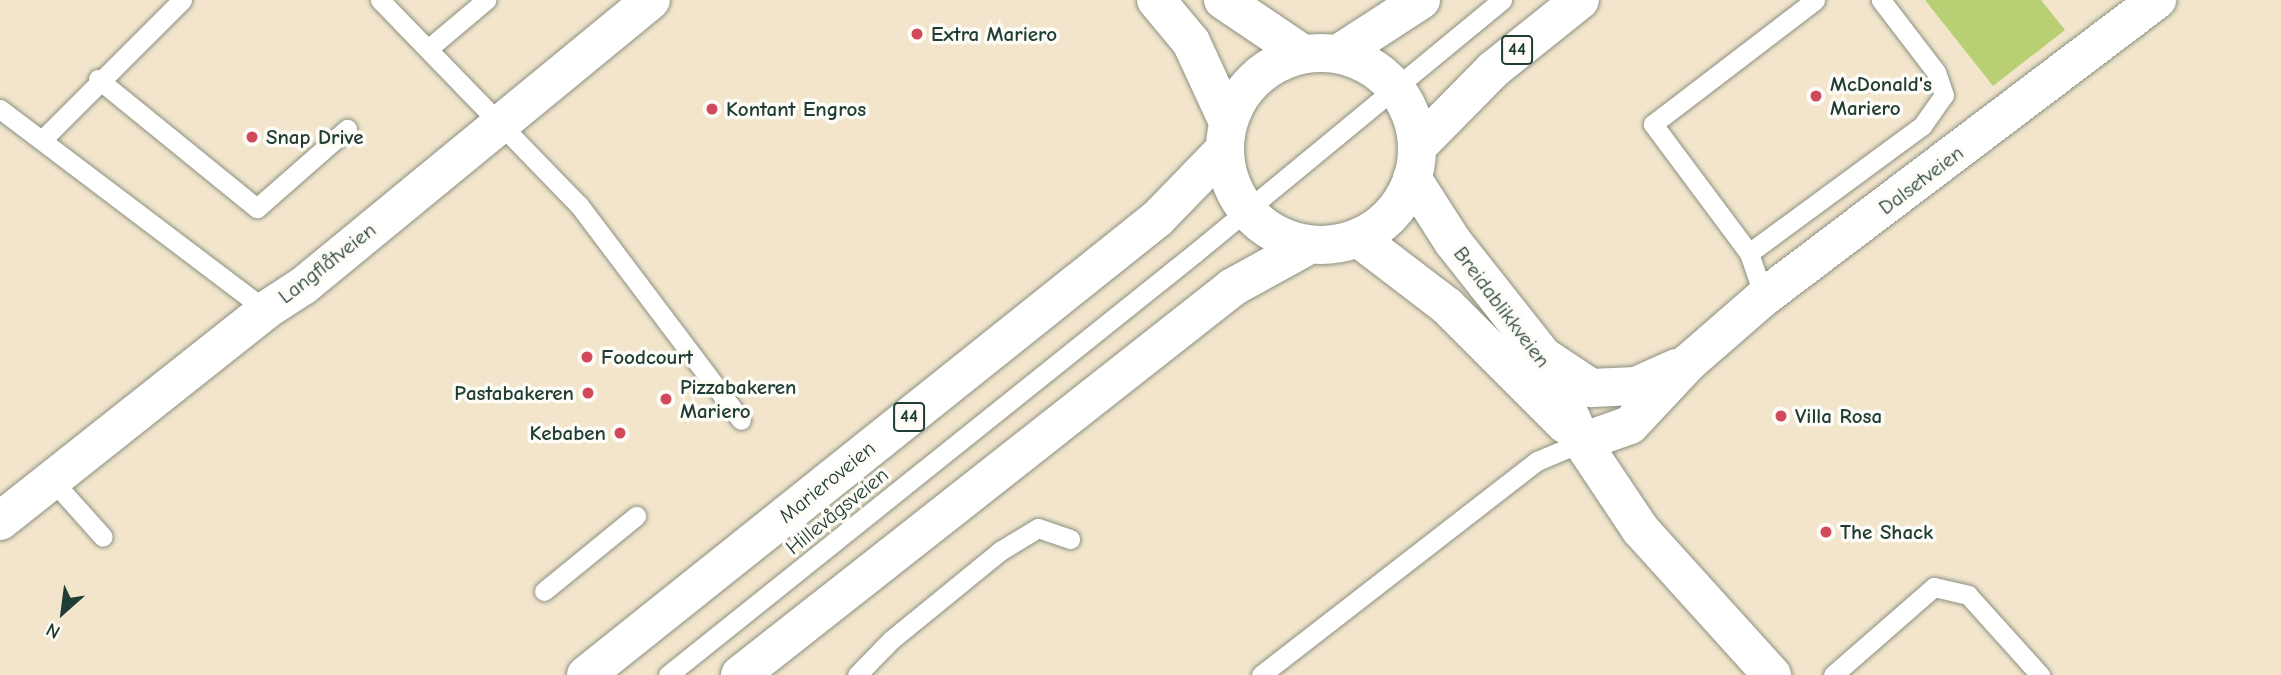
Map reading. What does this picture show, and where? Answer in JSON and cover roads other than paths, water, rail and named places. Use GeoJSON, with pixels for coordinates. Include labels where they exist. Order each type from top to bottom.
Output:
{"type":"FeatureCollection","features":[{"type":"Feature","properties":{"kind":"main road","name":"Langflåtveien"},"geometry":{"type":"LineString","coordinates":[[0,521],[266,310],[303,286],[499,122],[651,0]]}},
{"type":"Feature","properties":{"kind":"main road"},"geometry":{"type":"LineString","coordinates":[[1156,0],[1200,57],[1226,136]]}},
{"type":"Feature","properties":{"kind":"main road"},"geometry":{"type":"LineString","coordinates":[[1223,0],[1320,54],[1378,71],[1394,87],[1411,115],[1415,163]]}},
{"type":"Feature","properties":{"kind":"main road","name":"44"},"geometry":{"type":"LineString","coordinates":[[1309,244],[1275,233],[1247,211],[1234,192],[1226,136],[1256,78],[1320,54],[1421,0]]}},
{"type":"Feature","properties":{"kind":"main road","name":"44"},"geometry":{"type":"LineString","coordinates":[[740,675],[1233,287],[1309,244],[1358,238],[1392,214],[1415,163],[1484,77],[1580,0]]}},
{"type":"Feature","properties":{"kind":"main road","name":"Dalsetveien"},"geometry":{"type":"LineString","coordinates":[[1582,442],[1630,425],[1688,363],[1764,297],[2157,0]]}},
{"type":"Feature","properties":{"kind":"main road","name":"Marieroveien"},"geometry":{"type":"LineString","coordinates":[[586,675],[1158,218],[1226,136]]}},
{"type":"Feature","properties":{"kind":"main road","name":"Breidablikkveien"},"geometry":{"type":"LineString","coordinates":[[1415,163],[1453,243],[1543,356],[1582,442],[1640,529],[1772,675]]}},
{"type":"Feature","properties":{"kind":"main road","name":"Breidablikkveien"},"geometry":{"type":"LineString","coordinates":[[1358,238],[1447,306],[1582,442]]}},
{"type":"Feature","properties":{"kind":"main road","name":"Dalsetveien"},"geometry":{"type":"LineString","coordinates":[[1543,356],[1591,388],[1636,386],[1688,363]]}},
{"type":"Feature","properties":{"kind":"lane"},"geometry":{"type":"LineString","coordinates":[[42,140],[98,79],[182,0]]}},
{"type":"Feature","properties":{"kind":"lane"},"geometry":{"type":"LineString","coordinates":[[380,0],[579,205],[741,420]]}},
{"type":"Feature","properties":{"kind":"lane"},"geometry":{"type":"LineString","coordinates":[[429,48],[486,0]]}},
{"type":"Feature","properties":{"kind":"lane","name":"Hillevågsveien"},"geometry":{"type":"LineString","coordinates":[[668,675],[1247,211],[1502,0]]}},
{"type":"Feature","properties":{"kind":"lane"},"geometry":{"type":"LineString","coordinates":[[1764,297],[1749,253],[1653,124],[1697,86],[1815,0]]}},
{"type":"Feature","properties":{"kind":"lane"},"geometry":{"type":"LineString","coordinates":[[1749,253],[1922,126],[1944,95],[1936,72],[1881,0]]}},
{"type":"Feature","properties":{"kind":"lane"},"geometry":{"type":"LineString","coordinates":[[98,79],[257,208],[347,129]]}},
{"type":"Feature","properties":{"kind":"lane"},"geometry":{"type":"LineString","coordinates":[[0,109],[266,310]]}},
{"type":"Feature","properties":{"kind":"lane"},"geometry":{"type":"LineString","coordinates":[[1261,675],[1537,461],[1582,442]]}},
{"type":"Feature","properties":{"kind":"lane"},"geometry":{"type":"LineString","coordinates":[[52,480],[103,537]]}},
{"type":"Feature","properties":{"kind":"lane"},"geometry":{"type":"LineString","coordinates":[[544,591],[636,516]]}},
{"type":"Feature","properties":{"kind":"lane"},"geometry":{"type":"LineString","coordinates":[[857,675],[909,624],[1000,551],[1038,528],[1070,539]]}},
{"type":"Feature","properties":{"kind":"lane"},"geometry":{"type":"LineString","coordinates":[[1833,675],[1934,587],[1968,595],[2040,675]]}},
{"type":"Feature","properties":{"kind":"place","name":"Extra Mariero"},"geometry":{"type":"Point","coordinates":[917,34]}},
{"type":"Feature","properties":{"kind":"place","name":"McDonald's Mariero"},"geometry":{"type":"Point","coordinates":[1816,96]}},
{"type":"Feature","properties":{"kind":"place","name":"Kontant Engros"},"geometry":{"type":"Point","coordinates":[712,109]}},
{"type":"Feature","properties":{"kind":"place","name":"Snap Drive"},"geometry":{"type":"Point","coordinates":[252,137]}},
{"type":"Feature","properties":{"kind":"place","name":"Foodcourt"},"geometry":{"type":"Point","coordinates":[587,357]}},
{"type":"Feature","properties":{"kind":"place","name":"Pastabakeren"},"geometry":{"type":"Point","coordinates":[588,393]}},
{"type":"Feature","properties":{"kind":"place","name":"Pizzabakeren Mariero"},"geometry":{"type":"Point","coordinates":[666,399]}},
{"type":"Feature","properties":{"kind":"place","name":"Villa Rosa"},"geometry":{"type":"Point","coordinates":[1781,416]}},
{"type":"Feature","properties":{"kind":"place","name":"Kebaben"},"geometry":{"type":"Point","coordinates":[620,433]}},
{"type":"Feature","properties":{"kind":"place","name":"The Shack"},"geometry":{"type":"Point","coordinates":[1826,532]}}]}
